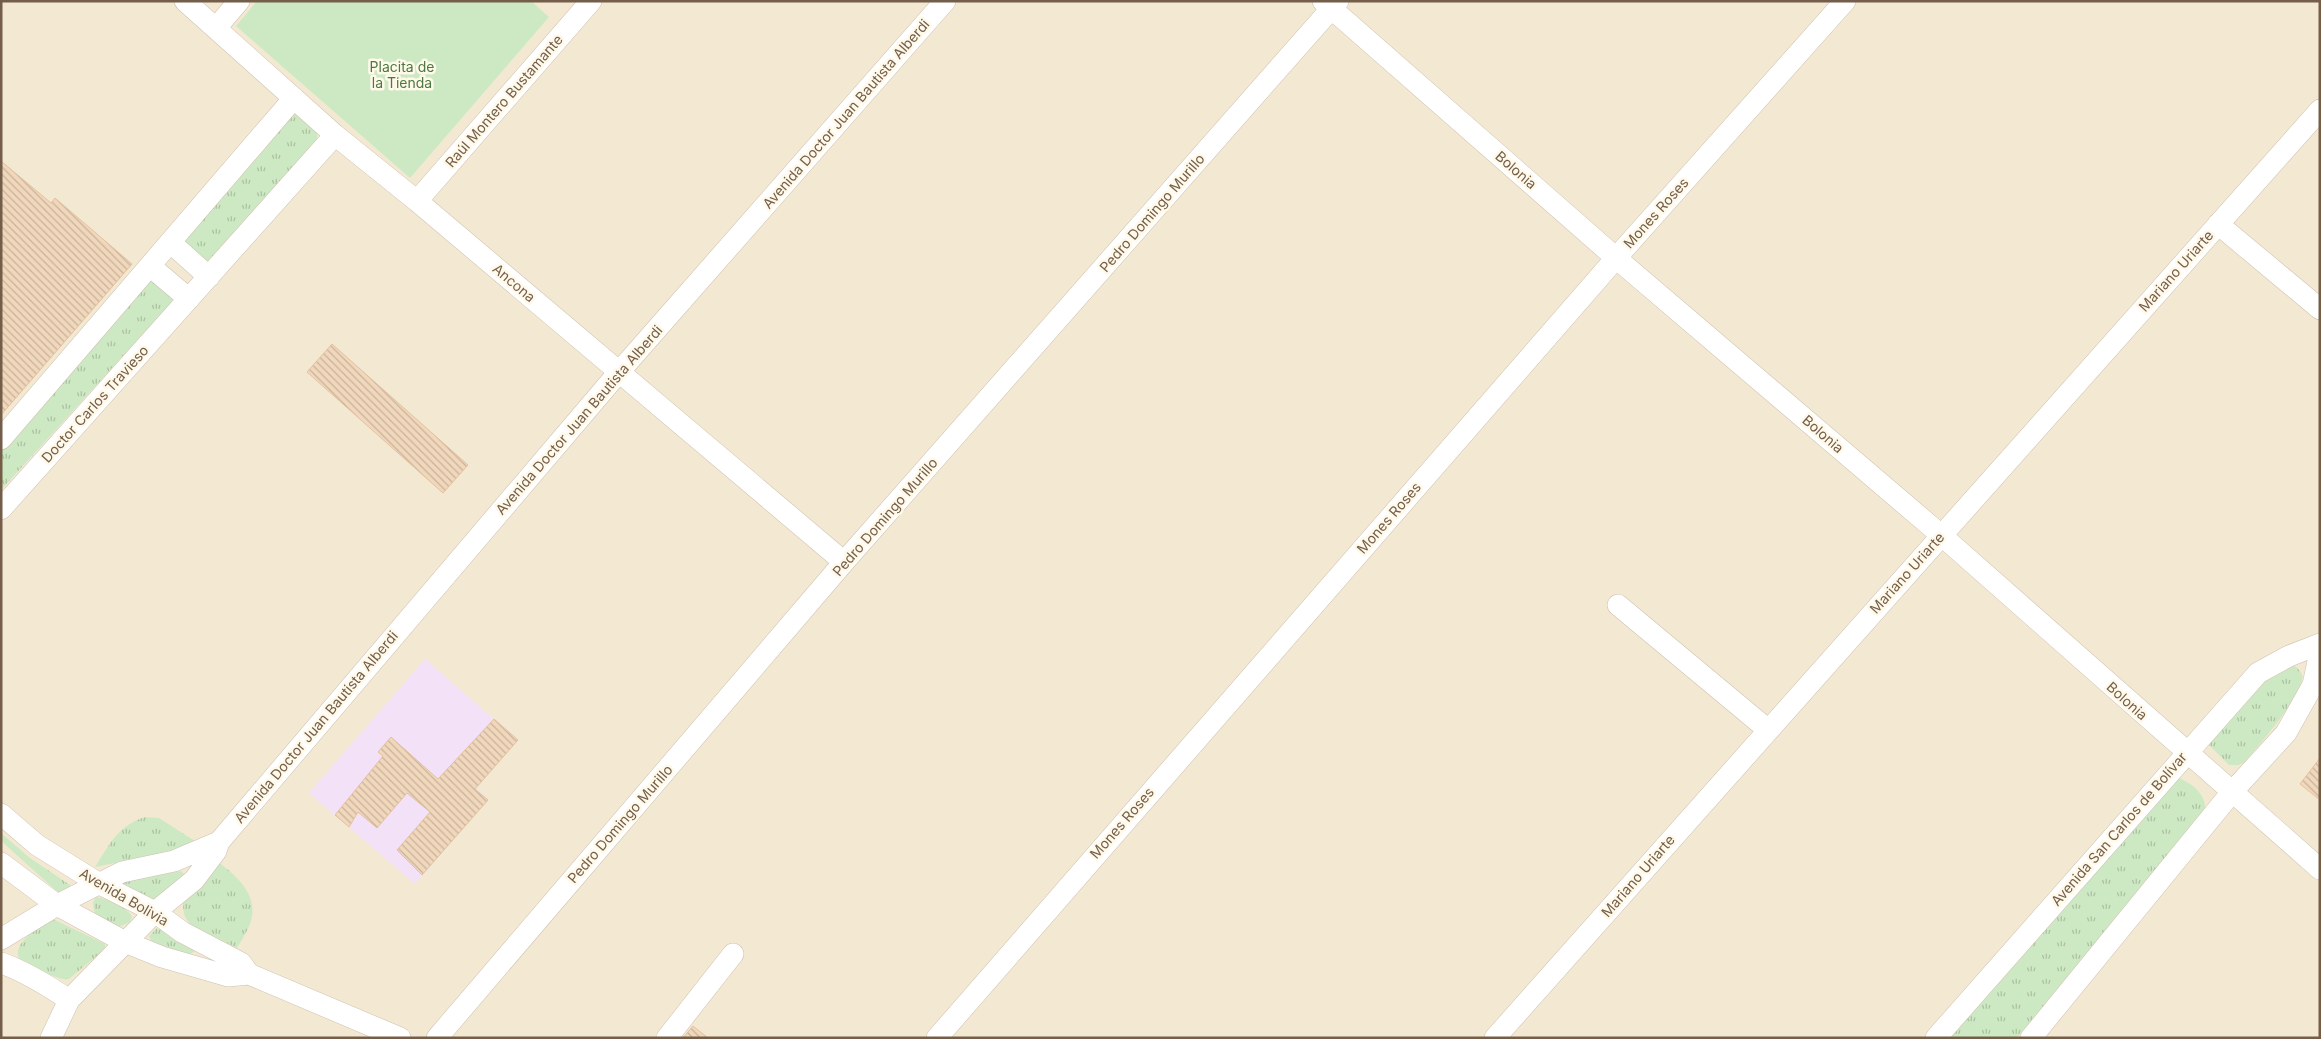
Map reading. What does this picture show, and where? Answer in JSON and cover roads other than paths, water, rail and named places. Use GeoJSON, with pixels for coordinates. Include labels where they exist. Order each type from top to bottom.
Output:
{"type":"FeatureCollection","features":[{"type":"Feature","properties":{"kind":"street","name":"Ancona"},"geometry":{"type":"LineString","coordinates":[[185,1],[335,135],[417,200],[844,562]]}},
{"type":"Feature","properties":{"kind":"street"},"geometry":{"type":"LineString","coordinates":[[216,28],[239,1]]}},
{"type":"Feature","properties":{"kind":"street","name":"Raúl Montero Bustamante"},"geometry":{"type":"LineString","coordinates":[[417,200],[591,1]]}},
{"type":"Feature","properties":{"kind":"street","name":"Avenida Doctor Juan Bautista Alberdi"},"geometry":{"type":"LineString","coordinates":[[51,1038],[69,1000],[155,912],[194,880],[216,851],[219,842],[619,372],[945,1]]}},
{"type":"Feature","properties":{"kind":"street","name":"Mones Roses"},"geometry":{"type":"LineString","coordinates":[[937,1038],[1154,786],[1616,258],[1846,1]]}},
{"type":"Feature","properties":{"kind":"street","name":"Bolonia"},"geometry":{"type":"LineString","coordinates":[[1331,4],[1616,258],[1941,535],[2320,870]]}},
{"type":"Feature","properties":{"kind":"street","name":"Pedro Domingo Murillo"},"geometry":{"type":"LineString","coordinates":[[437,1038],[844,562],[1331,4]]}},
{"type":"Feature","properties":{"kind":"street"},"geometry":{"type":"LineString","coordinates":[[1,439],[294,98]]}},
{"type":"Feature","properties":{"kind":"street","name":"Mariano Uriarte"},"geometry":{"type":"LineString","coordinates":[[1495,1038],[2320,110]]}},
{"type":"Feature","properties":{"kind":"street","name":"Doctor Carlos Travieso"},"geometry":{"type":"LineString","coordinates":[[1,508],[335,135]]}},
{"type":"Feature","properties":{"kind":"street"},"geometry":{"type":"LineString","coordinates":[[2218,224],[2320,309]]}},
{"type":"Feature","properties":{"kind":"street"},"geometry":{"type":"LineString","coordinates":[[170,242],[208,277]]}},
{"type":"Feature","properties":{"kind":"street"},"geometry":{"type":"LineString","coordinates":[[150,266],[189,299]]}},
{"type":"Feature","properties":{"kind":"street"},"geometry":{"type":"LineString","coordinates":[[1618,605],[1768,729]]}},
{"type":"Feature","properties":{"kind":"street","name":"Avenida San Carlos de Bolívar"},"geometry":{"type":"LineString","coordinates":[[1936,1038],[2258,673],[2289,656],[2320,644]]}},
{"type":"Feature","properties":{"kind":"street"},"geometry":{"type":"LineString","coordinates":[[2031,1038],[2232,792],[2286,733],[2313,685],[2320,652]]}},
{"type":"Feature","properties":{"kind":"street","name":"Avenida Bolivia"},"geometry":{"type":"LineString","coordinates":[[1,814],[38,845],[98,883],[155,912],[182,932],[241,963],[249,974]]}},
{"type":"Feature","properties":{"kind":"street","name":"Avenida Doctor Juan Bautista Alberdi"},"geometry":{"type":"LineString","coordinates":[[1,939],[57,905],[122,872],[174,861],[219,842]]}},
{"type":"Feature","properties":{"kind":"street","name":"Avenida Bolivia"},"geometry":{"type":"LineString","coordinates":[[1,863],[57,905],[125,942],[162,957],[228,976],[249,974],[400,1038]]}},
{"type":"Feature","properties":{"kind":"street"},"geometry":{"type":"LineString","coordinates":[[667,1038],[733,954]]}},
{"type":"Feature","properties":{"kind":"street"},"geometry":{"type":"LineString","coordinates":[[1,963],[44,983],[69,1000]]}},
{"type":"Feature","properties":{"kind":"park label","name":"Placita de la Tienda"},"geometry":{"type":"Point","coordinates":[402,76]}}]}
